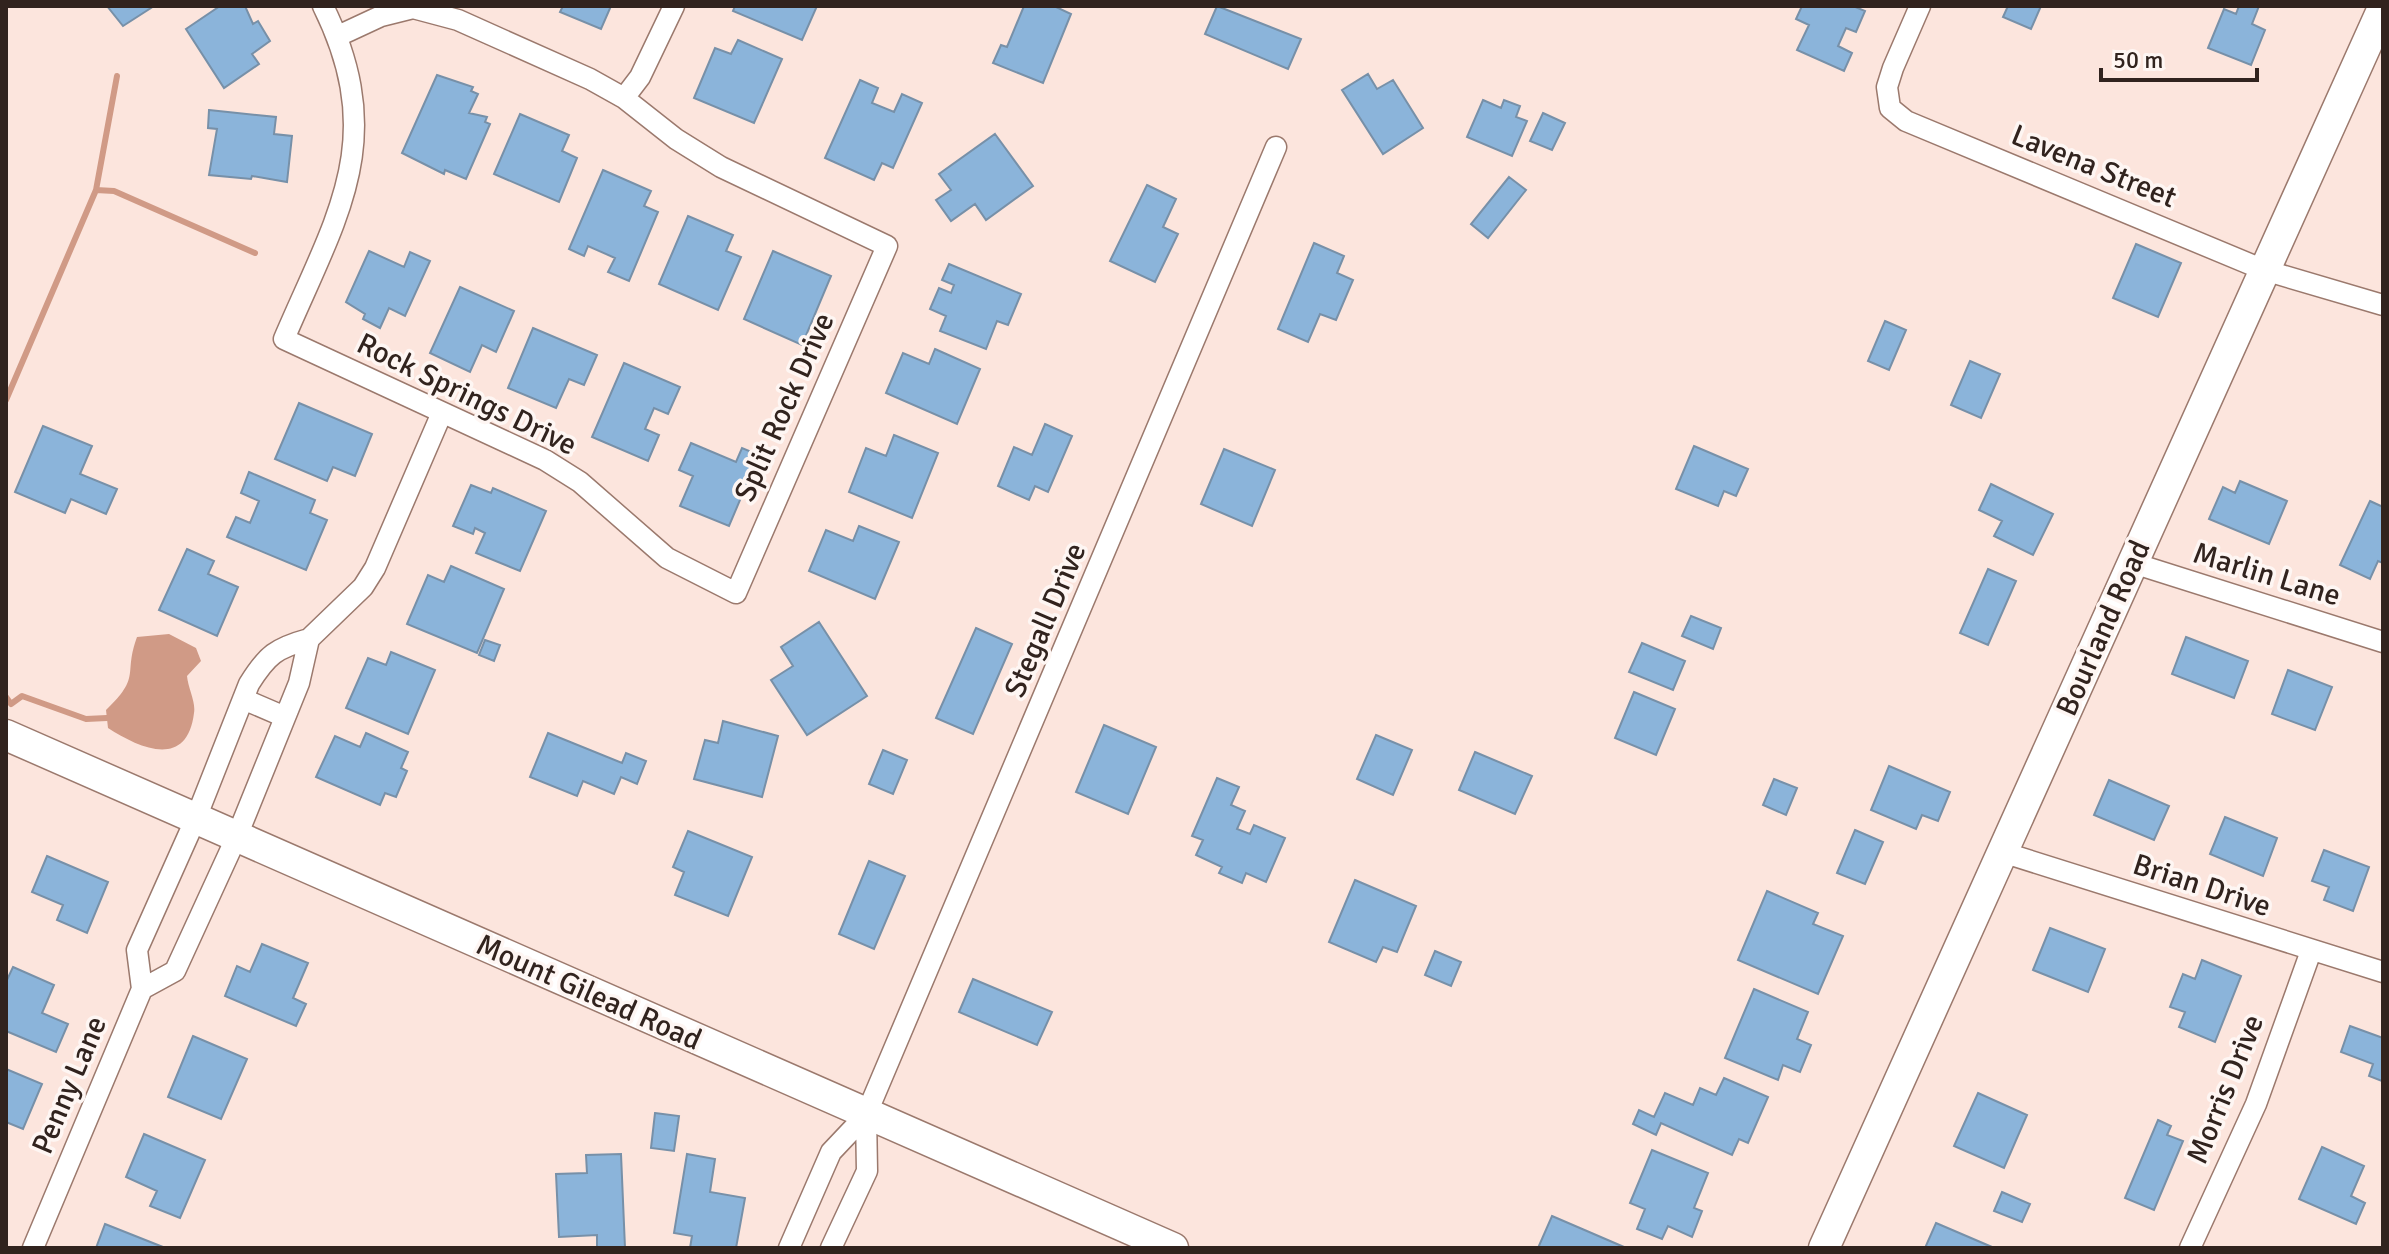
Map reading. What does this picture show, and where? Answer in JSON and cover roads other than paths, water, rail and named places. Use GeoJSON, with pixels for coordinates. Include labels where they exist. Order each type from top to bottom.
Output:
{"type":"FeatureCollection","features":[{"type":"Feature","properties":{"kind":"main road","name":"Bourland Road"},"geometry":{"type":"LineString","coordinates":[[1824,1248],[2383,8]]}},
{"type":"Feature","properties":{"kind":"main road","name":"Mount Gilead Road"},"geometry":{"type":"LineString","coordinates":[[6,735],[1173,1248]]}},
{"type":"Feature","properties":{"kind":"street"},"geometry":{"type":"LineString","coordinates":[[323,6],[338,36],[389,14],[413,8],[428,10],[567,68],[624,98],[640,77],[674,6]]}},
{"type":"Feature","properties":{"kind":"street","name":"Lavena Street"},"geometry":{"type":"LineString","coordinates":[[1920,6],[1887,87],[1890,108],[1906,121],[2264,270],[2383,305]]}},
{"type":"Feature","properties":{"kind":"street","name":"Rock Springs Drive"},"geometry":{"type":"LineString","coordinates":[[338,36],[352,83],[355,118],[351,175],[284,339],[564,472],[667,558],[736,593]]}},
{"type":"Feature","properties":{"kind":"street","name":"Split Rock Drive"},"geometry":{"type":"LineString","coordinates":[[624,98],[676,139],[721,167],[887,246],[736,593]]}},
{"type":"Feature","properties":{"kind":"street","name":"Stegall Drive"},"geometry":{"type":"LineString","coordinates":[[866,1115],[1276,147]]}},
{"type":"Feature","properties":{"kind":"street"},"geometry":{"type":"LineString","coordinates":[[142,989],[175,971],[237,836],[299,683],[309,639],[363,587],[375,568],[441,415]]}},
{"type":"Feature","properties":{"kind":"street","name":"Marlin Lane"},"geometry":{"type":"LineString","coordinates":[[2133,563],[2383,642]]}},
{"type":"Feature","properties":{"kind":"street","name":"Penny Lane"},"geometry":{"type":"LineString","coordinates":[[33,1248],[142,989],[137,950],[196,818],[243,699],[261,665],[279,647],[309,639]]}},
{"type":"Feature","properties":{"kind":"street"},"geometry":{"type":"LineString","coordinates":[[243,699],[285,717]]}},
{"type":"Feature","properties":{"kind":"street","name":"Brian Drive"},"geometry":{"type":"LineString","coordinates":[[2002,852],[2383,972]]}},
{"type":"Feature","properties":{"kind":"street","name":"Morris Drive"},"geometry":{"type":"LineString","coordinates":[[2190,1248],[2256,1104],[2311,951]]}},
{"type":"Feature","properties":{"kind":"street"},"geometry":{"type":"LineString","coordinates":[[789,1248],[831,1152],[866,1115]]}},
{"type":"Feature","properties":{"kind":"street"},"geometry":{"type":"LineString","coordinates":[[831,1248],[867,1171],[866,1115]]}},
{"type":"Feature","properties":{"kind":"waterway"},"geometry":{"type":"LineString","coordinates":[[6,400],[96,190],[117,76]]}},
{"type":"Feature","properties":{"kind":"waterway"},"geometry":{"type":"LineString","coordinates":[[96,190],[114,191],[255,253]]}},
{"type":"Feature","properties":{"kind":"waterway"},"geometry":{"type":"LineString","coordinates":[[6,697],[11,704],[22,696],[86,719],[107,718]]}}]}
